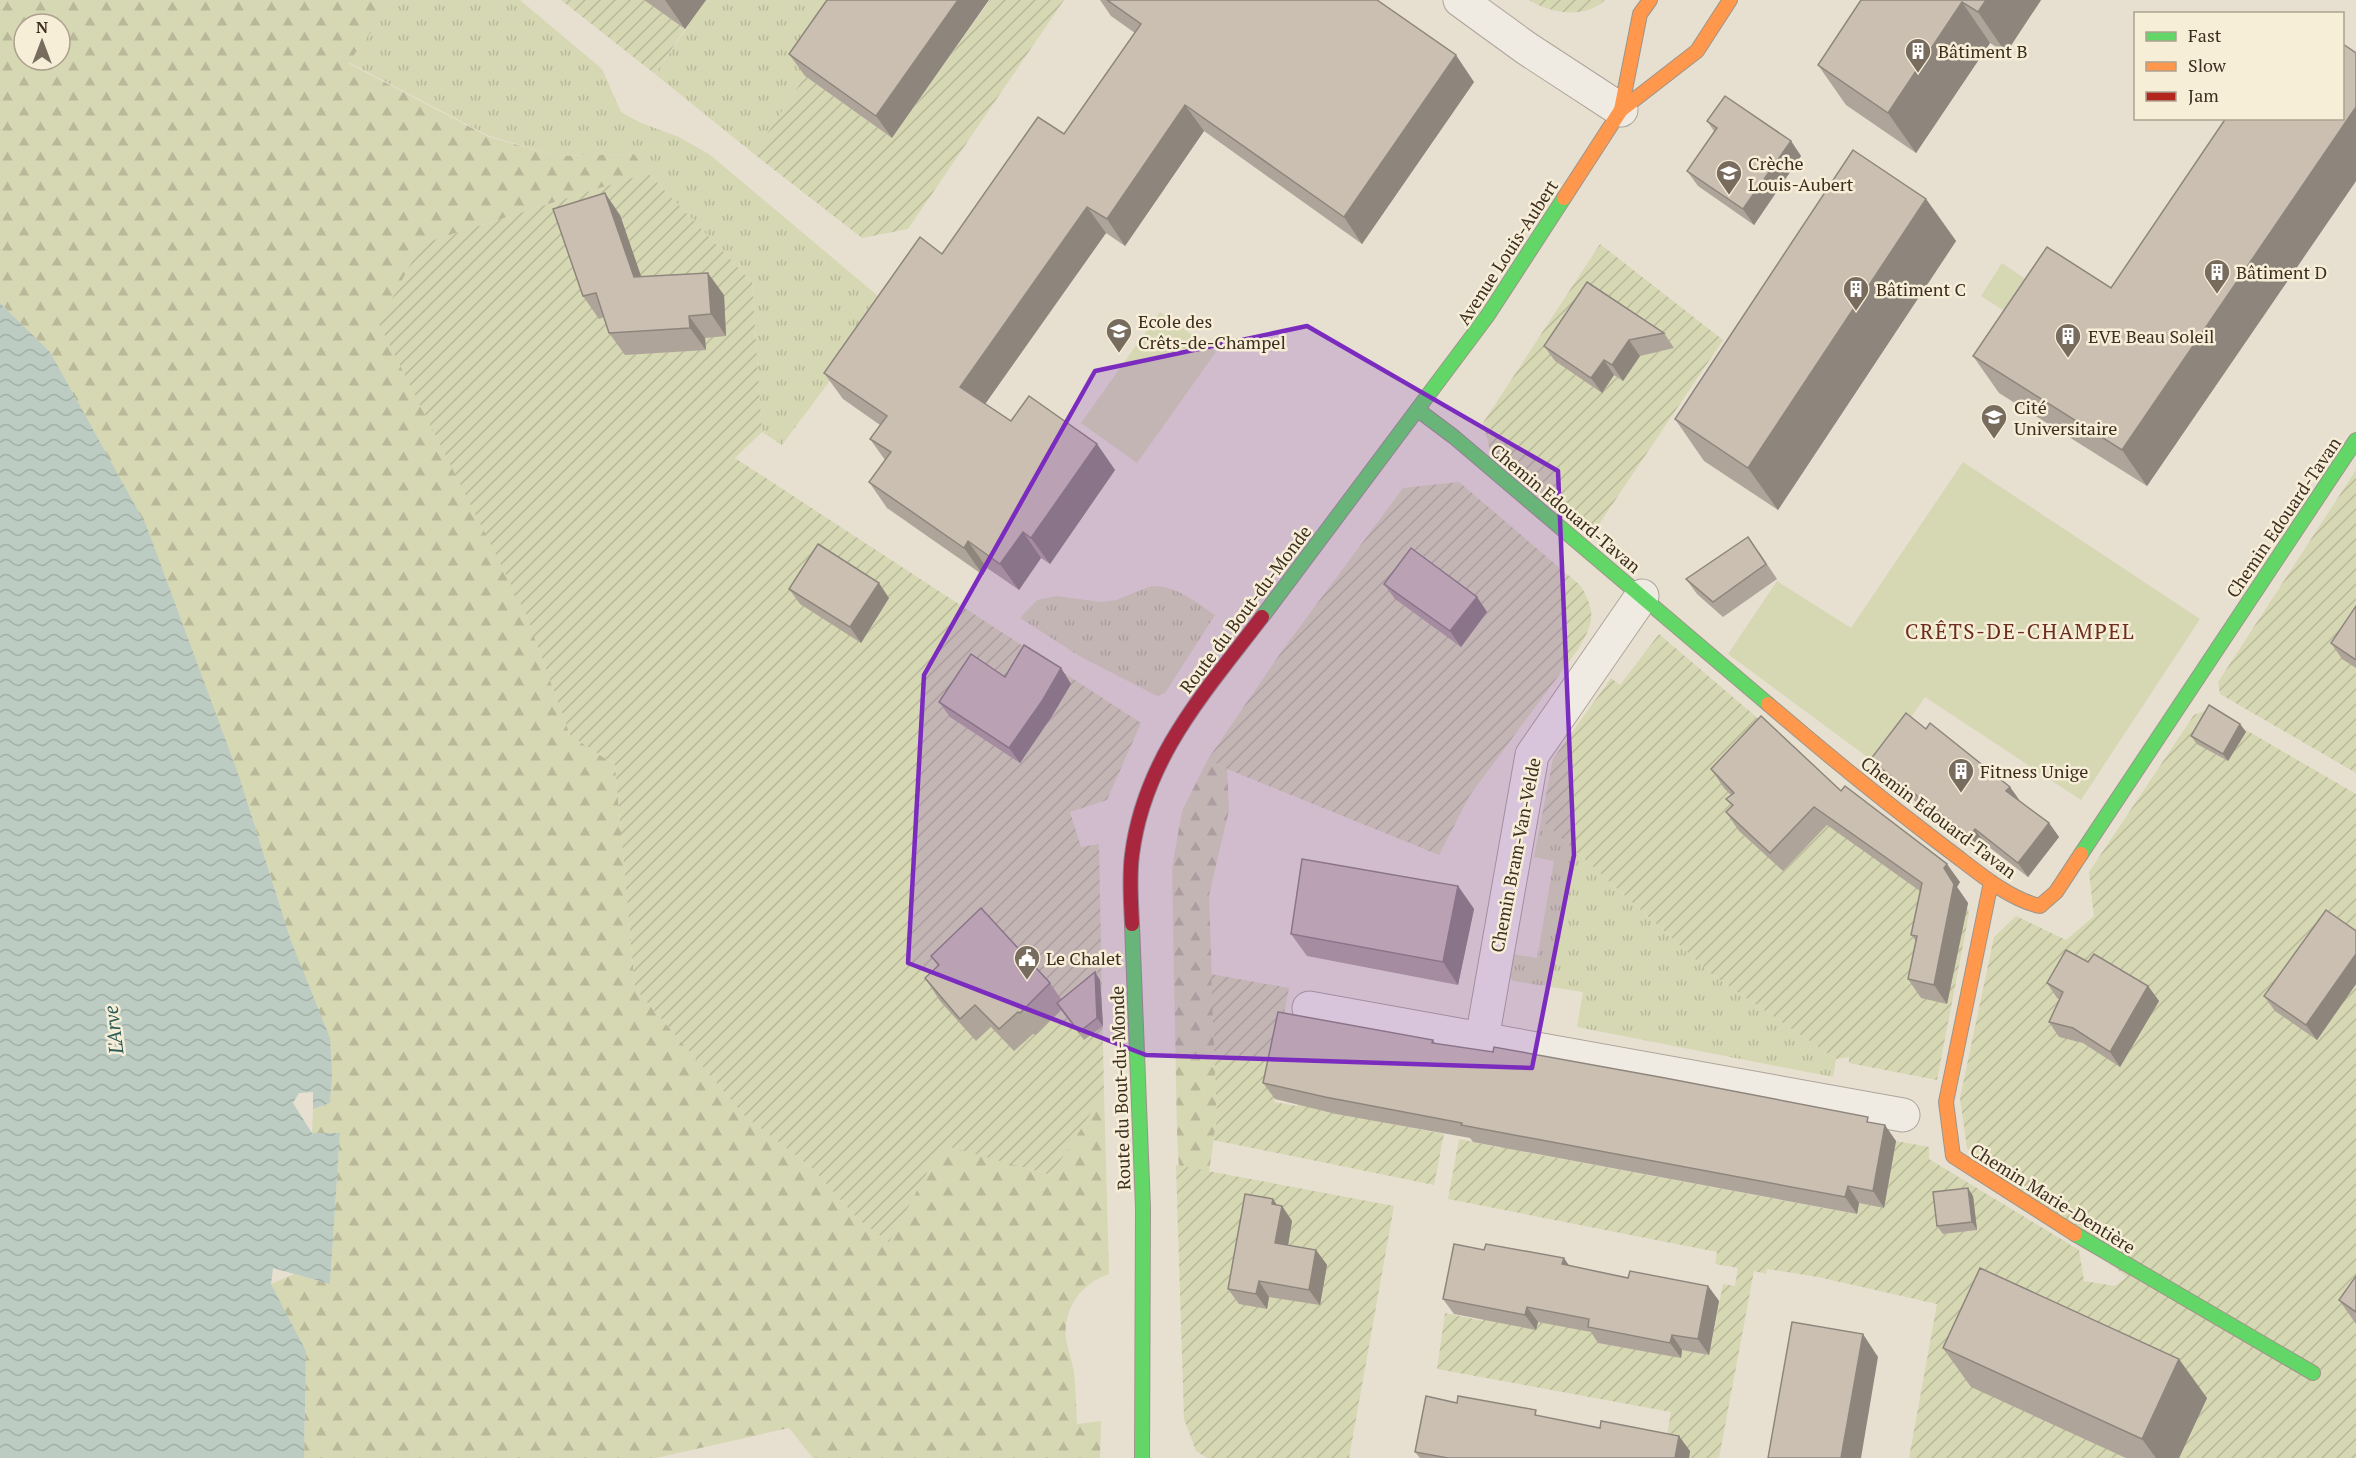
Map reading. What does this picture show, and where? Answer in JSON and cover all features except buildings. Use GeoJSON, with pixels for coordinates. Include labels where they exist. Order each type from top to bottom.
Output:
{"type":"FeatureCollection","features":[{"type":"Feature","properties":{"kind":"street"},"geometry":{"type":"LineString","coordinates":[[1460,0],[1526,48],[1621,110]]}},
{"type":"Feature","properties":{"kind":"street","name":"Avenue Louis-Aubert"},"geometry":{"type":"LineString","coordinates":[[1621,110],[1640,14],[1650,0]]}},
{"type":"Feature","properties":{"kind":"street","name":"Avenue Louis-Aubert"},"geometry":{"type":"LineString","coordinates":[[1418,410],[1488,315],[1621,110],[1697,51],[1730,0]]}},
{"type":"Feature","properties":{"kind":"street","name":"Chemin Edouard-Tavan"},"geometry":{"type":"LineString","coordinates":[[1418,410],[1454,437],[1864,786],[1991,882],[2030,904],[2040,906],[2056,892],[2356,440]]}},
{"type":"Feature","properties":{"kind":"street","name":"Route du Bout-du-Monde"},"geometry":{"type":"LineString","coordinates":[[1142,1458],[1143,1208],[1130,877],[1132,843],[1139,811],[1161,759],[1177,730],[1418,410]]}},
{"type":"Feature","properties":{"kind":"street","name":"Chemin Bram-Van-Velde"},"geometry":{"type":"LineString","coordinates":[[1482,1039],[1532,754],[1642,596]]}},
{"type":"Feature","properties":{"kind":"street","name":"Chemin Marie-Dentière"},"geometry":{"type":"LineString","coordinates":[[1991,882],[1946,1102],[1953,1156],[2105,1253],[2313,1373]]}},
{"type":"Feature","properties":{"kind":"street"},"geometry":{"type":"LineString","coordinates":[[1309,1008],[1903,1115]]}},
{"type":"Feature","properties":{"kind":"highlighted area"},"geometry":{"type":"Polygon","coordinates":[[[1307,326],[1558,471],[1574,855],[1532,1068],[1146,1055],[908,963],[924,675],[1095,371],[1307,326]]]}},
{"type":"Feature","properties":{"kind":"green space"},"geometry":{"type":"Polygon","coordinates":[[[0,0],[395,0],[348,63],[489,137],[558,156],[634,154],[648,173],[421,244],[526,614],[570,735],[615,765],[635,988],[745,1116],[811,1167],[859,1220],[942,1144],[1051,1175],[1104,1093],[1109,1274],[1099,1278],[1082,1291],[1071,1308],[1066,1328],[1066,1339],[1074,1372],[1077,1424],[1101,1421],[1100,1458],[813,1458],[789,1428],[656,1458],[304,1458],[306,1352],[271,1284],[294,1274],[330,1284],[340,1133],[312,1133],[313,1109],[330,1103],[291,941],[240,779],[89,424],[50,352],[0,303],[0,0]]]}},
{"type":"Feature","properties":{"kind":"green space"},"geometry":{"type":"Polygon","coordinates":[[[395,0],[520,0],[602,69],[621,112],[641,123],[679,137],[709,154],[884,301],[841,366],[782,445],[762,432],[752,282],[648,173],[634,154],[558,156],[489,136],[348,62],[395,0]]]}},
{"type":"Feature","properties":{"kind":"green space"},"geometry":{"type":"Polygon","coordinates":[[[561,0],[644,0],[685,29],[655,74],[561,0]]]}},
{"type":"Feature","properties":{"kind":"green space"},"geometry":{"type":"Polygon","coordinates":[[[706,0],[859,0],[805,76],[754,154],[655,74],[706,0]]]}},
{"type":"Feature","properties":{"kind":"green space"},"geometry":{"type":"Polygon","coordinates":[[[990,0],[1064,0],[908,229],[862,238],[754,154],[805,76],[892,138],[990,0]]]}},
{"type":"Feature","properties":{"kind":"green space"},"geometry":{"type":"Polygon","coordinates":[[[1529,0],[1605,0],[1588,10],[1568,12],[1547,9],[1529,0]]]}},
{"type":"Feature","properties":{"kind":"green space"},"geometry":{"type":"Polygon","coordinates":[[[648,173],[752,282],[762,432],[735,458],[1141,723],[1107,800],[1070,812],[1081,847],[1099,844],[1104,1093],[1051,1175],[942,1145],[889,1242],[859,1220],[811,1167],[745,1116],[635,988],[615,765],[570,735],[526,614],[379,324],[421,244],[648,173]]]}},
{"type":"Feature","properties":{"kind":"green space"},"geometry":{"type":"Polygon","coordinates":[[[1600,244],[1723,340],[1591,536],[1490,450],[1483,423],[1600,244]]]}},
{"type":"Feature","properties":{"kind":"green space"},"geometry":{"type":"Polygon","coordinates":[[[2002,263],[2027,280],[2006,312],[1981,296],[2002,263]]]}},
{"type":"Feature","properties":{"kind":"green space"},"geometry":{"type":"Polygon","coordinates":[[[1160,312],[1216,352],[1137,463],[1081,423],[1160,312]]]}},
{"type":"Feature","properties":{"kind":"green space"},"geometry":{"type":"Polygon","coordinates":[[[1963,462],[2200,619],[2081,800],[1925,697],[1878,765],[1728,654],[1777,581],[1851,628],[1963,462]]]}},
{"type":"Feature","properties":{"kind":"green space"},"geometry":{"type":"Polygon","coordinates":[[[2356,470],[2356,773],[2220,694],[2218,682],[2356,470]]]}},
{"type":"Feature","properties":{"kind":"green space"},"geometry":{"type":"Polygon","coordinates":[[[1459,482],[1581,586],[1589,603],[1591,617],[1588,631],[1579,648],[1470,795],[1439,855],[1227,769],[1208,759],[1284,648],[1403,488],[1459,482]]]}},
{"type":"Feature","properties":{"kind":"green space"},"geometry":{"type":"Polygon","coordinates":[[[1151,586],[1177,591],[1215,615],[1165,693],[1157,696],[1081,657],[1020,618],[1037,600],[1056,596],[1102,602],[1116,600],[1151,586]]]}},
{"type":"Feature","properties":{"kind":"green space"},"geometry":{"type":"Polygon","coordinates":[[[1659,634],[1775,733],[1848,804],[1945,874],[1960,892],[1969,914],[1937,1080],[1849,1063],[1849,1057],[1836,1059],[1714,976],[1541,820],[1553,759],[1611,678],[1620,685],[1659,634]]]}},
{"type":"Feature","properties":{"kind":"green space"},"geometry":{"type":"Polygon","coordinates":[[[2210,709],[2356,794],[2356,1458],[1909,1458],[1937,1304],[1818,1277],[1767,1269],[1766,1274],[1754,1271],[1719,1458],[1541,1458],[1665,1446],[1671,1412],[1437,1369],[1445,1313],[1483,1321],[1485,1312],[1538,1322],[1587,1305],[1599,1343],[1627,1348],[1629,1339],[1709,1355],[1723,1284],[1735,1286],[1738,1268],[1715,1264],[1717,1252],[1448,1199],[1459,1139],[1501,1148],[1503,1137],[1525,1152],[1856,1214],[1859,1203],[1884,1207],[1896,1141],[1929,1147],[1929,1159],[2079,1250],[2084,1281],[2115,1286],[2127,1277],[1986,1169],[1967,1148],[1960,1098],[1994,937],[2016,916],[2066,940],[2094,916],[2089,872],[2194,715],[2210,709]]]}},
{"type":"Feature","properties":{"kind":"green space"},"geometry":{"type":"Polygon","coordinates":[[[1208,759],[1227,769],[1229,810],[1209,895],[1217,1119],[1200,1230],[1183,1242],[1177,1134],[1172,868],[1182,811],[1208,759]]]}},
{"type":"Feature","properties":{"kind":"green space"},"geometry":{"type":"Polygon","coordinates":[[[1541,820],[1714,976],[1836,1059],[1833,1077],[1577,1027],[1583,992],[1513,981],[1505,974],[1507,953],[1537,958],[1554,861],[1534,857],[1541,820]]]}},
{"type":"Feature","properties":{"kind":"green space"},"geometry":{"type":"Polygon","coordinates":[[[1211,974],[1289,988],[1283,1020],[1290,1022],[1274,1102],[1297,1106],[1300,1099],[1315,1109],[1444,1134],[1434,1185],[1213,1140],[1217,1119],[1211,974]]]}},
{"type":"Feature","properties":{"kind":"green space"},"geometry":{"type":"Polygon","coordinates":[[[1176,1165],[1394,1206],[1349,1458],[1207,1458],[1196,1451],[1184,1419],[1176,1165]]]}},
{"type":"Feature","properties":{"kind":"water","name":"L'Arve"},"geometry":{"type":"Polygon","coordinates":[[[0,303],[50,352],[146,525],[240,779],[291,941],[330,1038],[332,1073],[330,1103],[313,1109],[313,1092],[299,1093],[293,1103],[312,1133],[340,1133],[330,1284],[273,1268],[271,1284],[306,1351],[304,1458],[0,1458],[0,303]]]}},
{"type":"Feature","properties":{"kind":"traffic: fast"},"geometry":{"type":"LineString","coordinates":[[1262,617],[1488,315],[1564,198]]}},
{"type":"Feature","properties":{"kind":"traffic: fast"},"geometry":{"type":"LineString","coordinates":[[1418,410],[1454,437],[1768,704]]}},
{"type":"Feature","properties":{"kind":"traffic: fast"},"geometry":{"type":"LineString","coordinates":[[2081,854],[2356,440]]}},
{"type":"Feature","properties":{"kind":"traffic: fast"},"geometry":{"type":"LineString","coordinates":[[1132,924],[1143,1208],[1142,1458]]}},
{"type":"Feature","properties":{"kind":"traffic: fast"},"geometry":{"type":"LineString","coordinates":[[2075,1234],[2313,1373]]}},
{"type":"Feature","properties":{"kind":"traffic: slow"},"geometry":{"type":"LineString","coordinates":[[1621,110],[1640,14],[1650,0]]}},
{"type":"Feature","properties":{"kind":"traffic: slow"},"geometry":{"type":"LineString","coordinates":[[1564,198],[1621,110],[1697,51],[1730,0]]}},
{"type":"Feature","properties":{"kind":"traffic: slow"},"geometry":{"type":"LineString","coordinates":[[1768,704],[1901,814],[1979,874],[2015,897],[2040,906],[2056,892],[2081,854]]}},
{"type":"Feature","properties":{"kind":"traffic: slow"},"geometry":{"type":"LineString","coordinates":[[1991,882],[1946,1102],[1953,1156],[2075,1234]]}},
{"type":"Feature","properties":{"kind":"traffic: jam"},"geometry":{"type":"LineString","coordinates":[[1132,924],[1130,881],[1132,855],[1149,787],[1180,728],[1219,672],[1262,617]]}},
{"type":"Feature","properties":{"kind":"place","name":"Bâtiment B"},"geometry":{"type":"Point","coordinates":[1918,74]}},
{"type":"Feature","properties":{"kind":"place","name":"Crèche Louis-Aubert"},"geometry":{"type":"Point","coordinates":[1729,196]}},
{"type":"Feature","properties":{"kind":"place","name":"Bâtiment D"},"geometry":{"type":"Point","coordinates":[2217,295]}},
{"type":"Feature","properties":{"kind":"place","name":"Bâtiment C"},"geometry":{"type":"Point","coordinates":[1856,312]}},
{"type":"Feature","properties":{"kind":"place","name":"Ecole des Crêts-de-Champel"},"geometry":{"type":"Point","coordinates":[1119,354]}},
{"type":"Feature","properties":{"kind":"place","name":"EVE Beau Soleil"},"geometry":{"type":"Point","coordinates":[2068,359]}},
{"type":"Feature","properties":{"kind":"place","name":"Cité Universitaire"},"geometry":{"type":"Point","coordinates":[1994,440]}},
{"type":"Feature","properties":{"kind":"place","name":"Fitness Unige"},"geometry":{"type":"Point","coordinates":[1961,794]}},
{"type":"Feature","properties":{"kind":"place","name":"Le Chalet"},"geometry":{"type":"Point","coordinates":[1027,981]}},
{"type":"Feature","properties":{"kind":"district","name":"CRÊTS-DE-CHAMPEL"},"geometry":{"type":"Point","coordinates":[2020,631]}}]}
